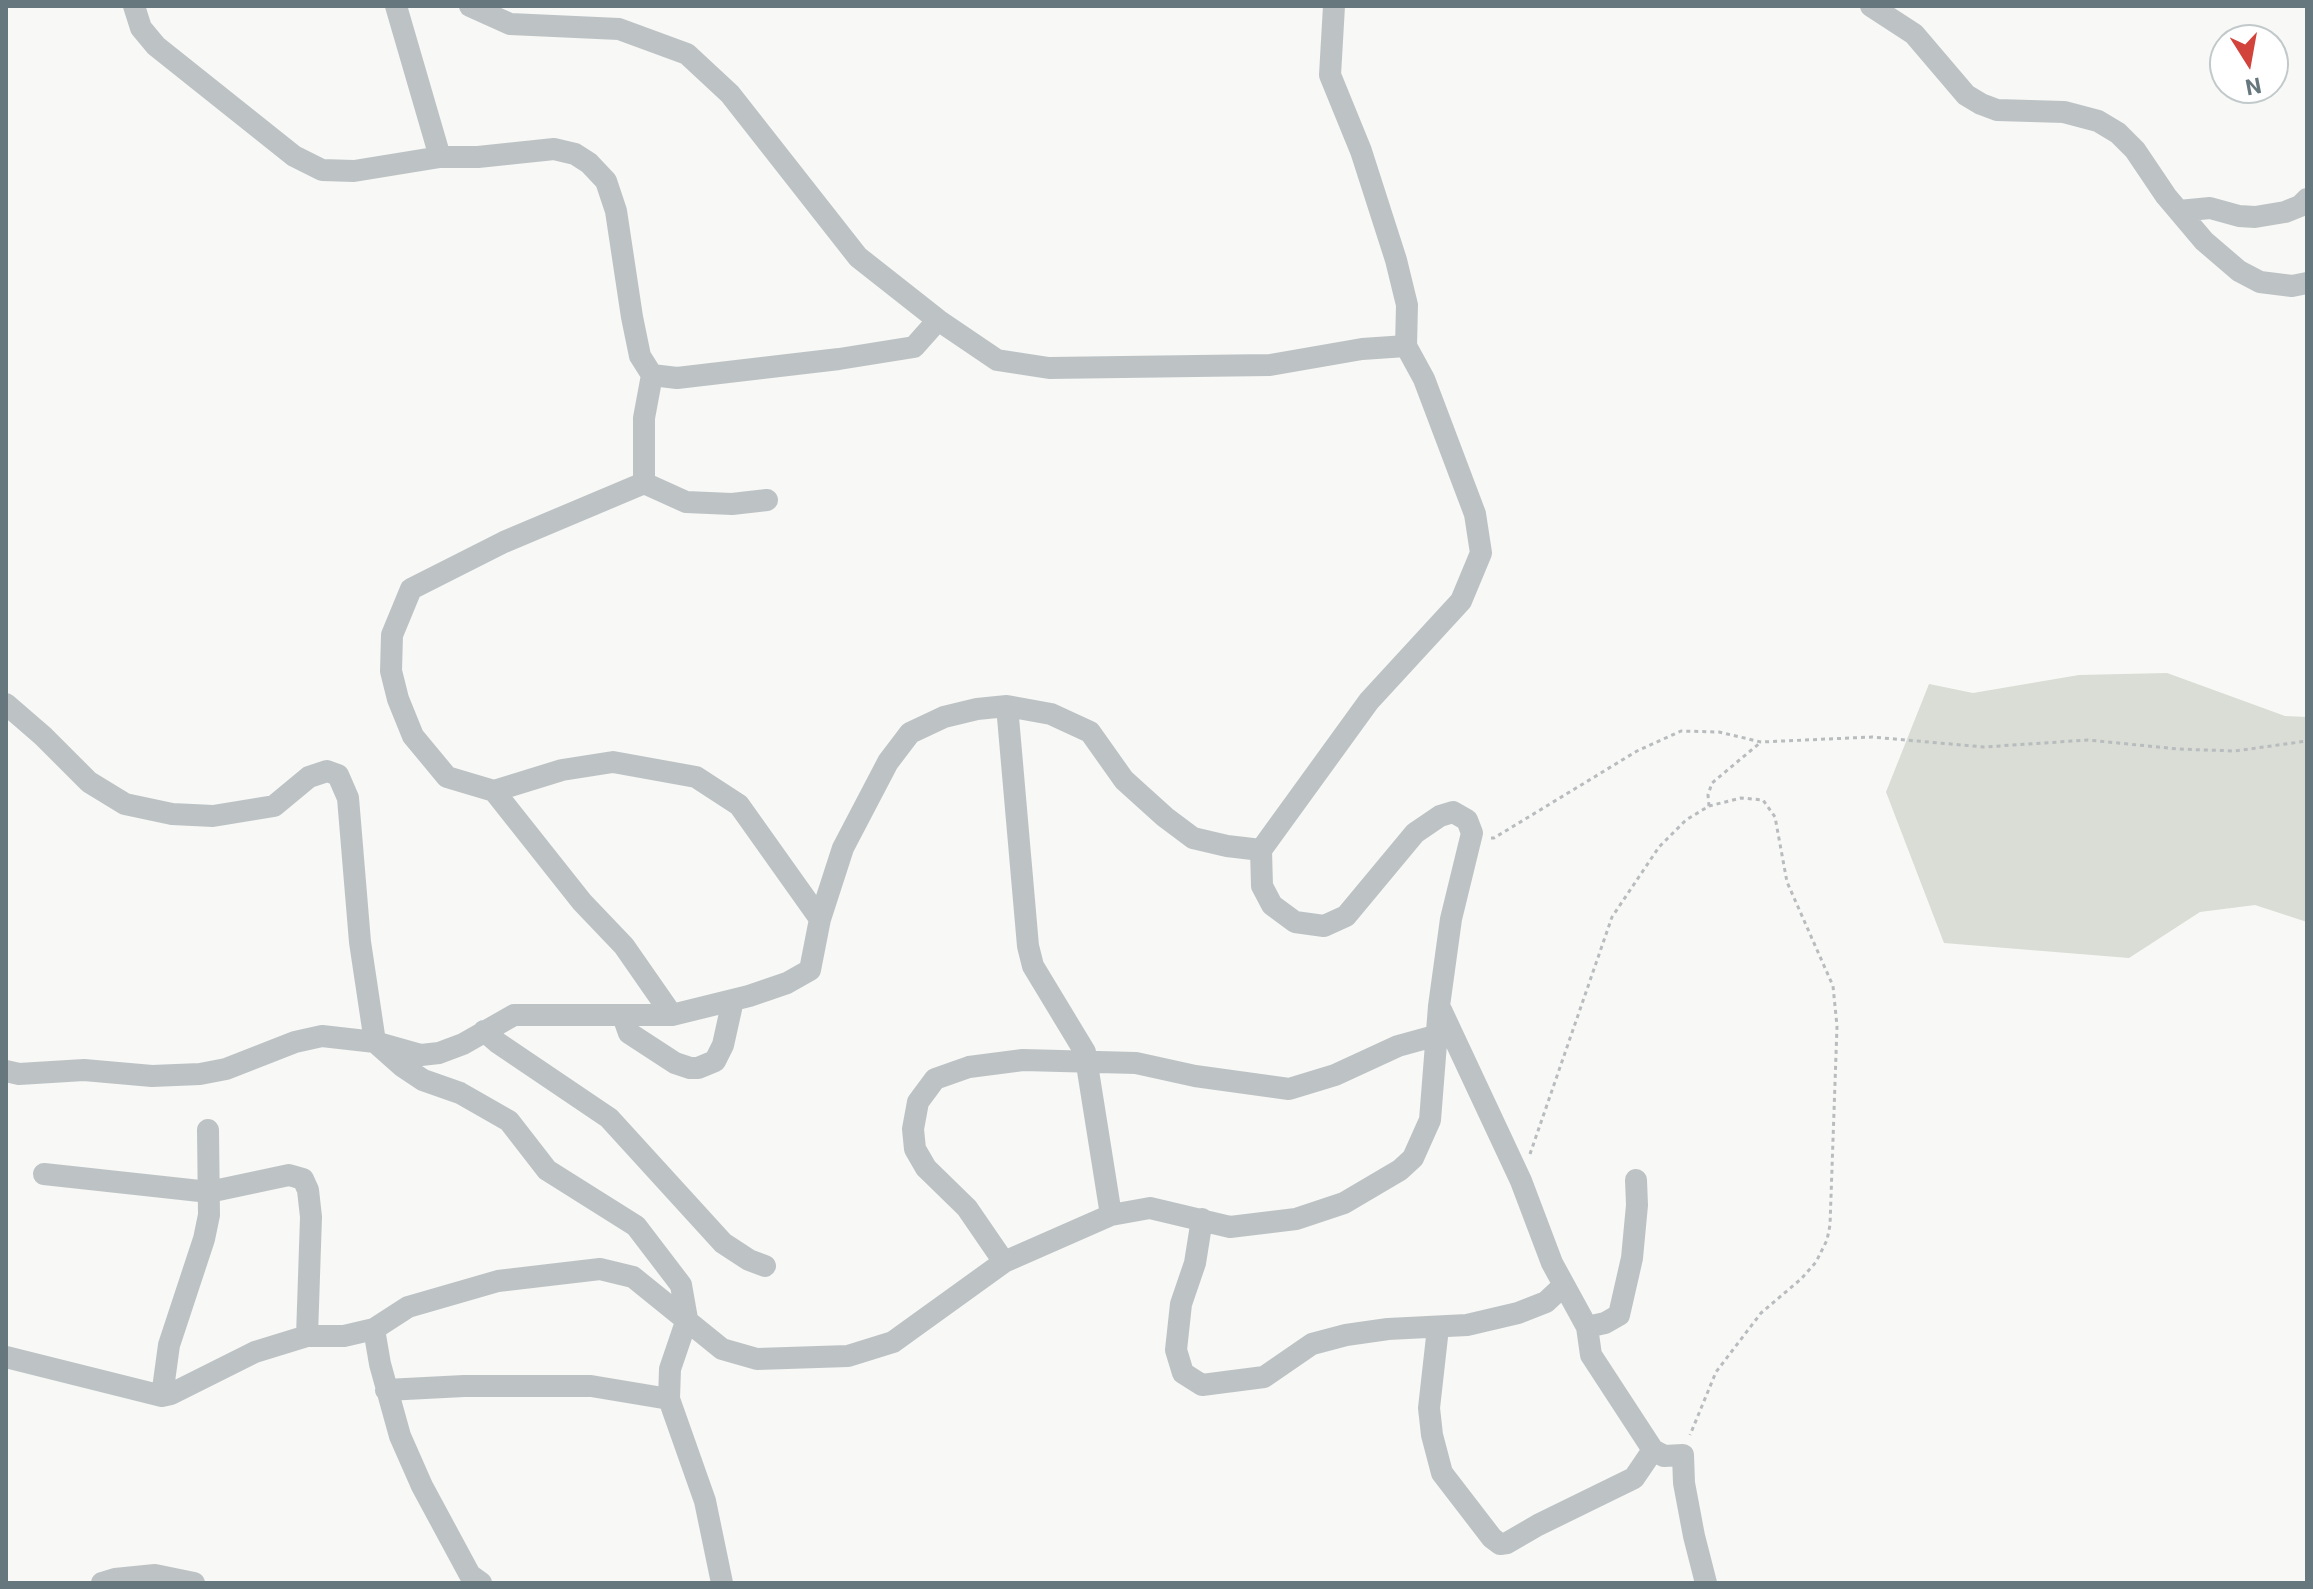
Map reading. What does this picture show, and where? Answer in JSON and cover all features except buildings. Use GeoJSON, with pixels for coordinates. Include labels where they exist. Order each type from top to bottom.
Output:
{"type":"FeatureCollection","features":[{"type":"Feature","properties":{"kind":"street"},"geometry":{"type":"LineString","coordinates":[[134,6],[141,28],[156,46],[294,156],[322,170],[354,171],[440,157],[554,149],[575,154],[589,163],[606,181],[616,211],[640,356],[652,375],[644,418],[644,483]]}},
{"type":"Feature","properties":{"kind":"street"},"geometry":{"type":"LineString","coordinates":[[396,6],[440,157]]}},
{"type":"Feature","properties":{"kind":"street"},"geometry":{"type":"LineString","coordinates":[[470,6],[510,24],[619,29],[687,54],[730,94],[858,257],[938,320],[997,360],[1049,368],[1270,365],[1362,349],[1406,346]]}},
{"type":"Feature","properties":{"kind":"street"},"geometry":{"type":"LineString","coordinates":[[6,1357],[162,1396],[255,1352],[307,1336],[344,1336],[374,1329],[408,1307],[498,1281],[600,1269],[633,1277],[722,1349],[757,1359],[848,1356],[893,1342],[1004,1262],[1111,1215],[1150,1208],[1230,1227],[1296,1219],[1344,1203],[1400,1170],[1413,1158],[1430,1120],[1439,1006],[1451,919],[1472,833],[1467,820],[1453,812],[1440,816],[1415,833],[1346,916],[1324,926],[1295,922],[1272,905],[1262,886],[1261,850],[1369,701],[1461,601],[1481,553],[1475,514],[1424,379],[1406,346],[1407,305],[1396,260],[1361,151],[1330,75],[1334,6]]}},
{"type":"Feature","properties":{"kind":"street"},"geometry":{"type":"LineString","coordinates":[[1871,6],[1914,34],[1966,95],[1981,104],[1997,110],[2064,112],[2098,121],[2118,133],[2135,150],[2204,241],[2239,271],[2260,282],[2292,286],[2307,283]]}},
{"type":"Feature","properties":{"kind":"street"},"geometry":{"type":"LineString","coordinates":[[2179,211],[2210,208],[2255,217],[2285,212],[2300,206],[2307,199]]}},
{"type":"Feature","properties":{"kind":"street"},"geometry":{"type":"LineString","coordinates":[[652,375],[677,378],[914,347],[938,320]]}},
{"type":"Feature","properties":{"kind":"street"},"geometry":{"type":"LineString","coordinates":[[767,500],[732,504],[686,502],[644,483],[504,542],[411,589],[392,635],[391,671],[413,736],[447,777],[494,791],[562,770],[613,762],[696,777],[739,805],[820,919]]}},
{"type":"Feature","properties":{"kind":"street"},"geometry":{"type":"LineString","coordinates":[[6,704],[89,782],[125,804],[172,814],[213,816],[274,806],[309,777],[327,771],[338,775],[348,798],[360,942],[375,1042],[423,1080],[460,1093],[509,1121],[547,1170],[636,1226],[681,1285],[687,1319],[670,1369],[669,1399],[705,1501],[722,1583]]}},
{"type":"Feature","properties":{"kind":"street"},"geometry":{"type":"LineString","coordinates":[[6,1071],[19,1074],[84,1070],[152,1076],[200,1074],[226,1069],[295,1042],[322,1036],[375,1042],[421,1055],[430,1054],[463,1044],[514,1015],[672,1015],[787,983],[810,970],[820,919],[843,848],[888,762],[910,733],[944,717],[977,709],[1007,706],[1051,714],[1090,732],[1124,780],[1193,838],[1261,850]]}},
{"type":"Feature","properties":{"kind":"street"},"geometry":{"type":"LineString","coordinates":[[1007,706],[1028,946],[1033,966],[1085,1052],[1111,1215]]}},
{"type":"Feature","properties":{"kind":"street"},"geometry":{"type":"LineString","coordinates":[[494,791],[582,902],[624,946],[672,1015]]}},
{"type":"Feature","properties":{"kind":"street"},"geometry":{"type":"LineString","coordinates":[[623,1016],[629,1033],[675,1063],[698,1068],[715,1061],[733,1000]]}},
{"type":"Feature","properties":{"kind":"street"},"geometry":{"type":"LineString","coordinates":[[1439,1006],[1521,1181],[1563,1286],[1587,1327],[1591,1355],[1653,1450],[1664,1456],[1683,1455],[1684,1483],[1706,1583]]}},
{"type":"Feature","properties":{"kind":"street"},"geometry":{"type":"LineString","coordinates":[[484,1031],[609,1118],[723,1243],[749,1260],[765,1266]]}},
{"type":"Feature","properties":{"kind":"street"},"geometry":{"type":"LineString","coordinates":[[1004,1262],[967,1208],[920,1159],[913,1139],[918,1102],[935,1079],[969,1067],[1023,1060],[1136,1063],[1195,1076],[1289,1089],[1335,1075],[1398,1046],[1438,1035]]}},
{"type":"Feature","properties":{"kind":"street"},"geometry":{"type":"LineString","coordinates":[[162,1396],[169,1345],[209,1215],[208,1130]]}},
{"type":"Feature","properties":{"kind":"street"},"geometry":{"type":"LineString","coordinates":[[44,1174],[209,1192],[289,1175],[303,1179],[308,1190],[311,1217],[307,1336]]}},
{"type":"Feature","properties":{"kind":"street"},"geometry":{"type":"LineString","coordinates":[[1587,1327],[1605,1323],[1619,1315],[1632,1258],[1636,1180]]}},
{"type":"Feature","properties":{"kind":"street"},"geometry":{"type":"LineString","coordinates":[[1202,1219],[1195,1263],[1181,1304],[1176,1350],[1179,1366],[1202,1385],[1264,1377],[1312,1344],[1346,1335],[1388,1329],[1467,1325],[1518,1313],[1546,1302],[1563,1286]]}},
{"type":"Feature","properties":{"kind":"street"},"geometry":{"type":"LineString","coordinates":[[1438,1328],[1429,1408],[1442,1473],[1500,1544],[1634,1478],[1653,1450]]}},
{"type":"Feature","properties":{"kind":"street"},"geometry":{"type":"LineString","coordinates":[[374,1329],[386,1390],[400,1436],[422,1486],[470,1575],[481,1583]]}},
{"type":"Feature","properties":{"kind":"street"},"geometry":{"type":"LineString","coordinates":[[386,1390],[464,1386],[591,1386],[669,1399]]}},
{"type":"Feature","properties":{"kind":"street"},"geometry":{"type":"LineString","coordinates":[[102,1583],[155,1575],[193,1583]]}},
{"type":"Feature","properties":{"kind":"path"},"geometry":{"type":"LineString","coordinates":[[1472,833],[1494,838],[1637,751],[1681,731],[1719,732],[1761,742],[1872,737],[1984,747],[2088,740],[2235,751],[2307,741]]}},
{"type":"Feature","properties":{"kind":"path"},"geometry":{"type":"LineString","coordinates":[[1709,806],[1708,795],[1712,783],[1761,742]]}},
{"type":"Feature","properties":{"kind":"path"},"geometry":{"type":"LineString","coordinates":[[1521,1181],[1612,917],[1659,847],[1686,820],[1709,806],[1741,798],[1763,800],[1775,817],[1787,882],[1833,986],[1837,1026],[1830,1225],[1827,1240],[1816,1262],[1761,1313],[1716,1372],[1683,1455]]}},
{"type":"Feature","properties":{"kind":"shaded area"},"geometry":{"type":"Polygon","coordinates":[[[2167,673],[2285,716],[2307,717],[2307,922],[2255,905],[2200,912],[2129,958],[1944,943],[1886,792],[1929,684],[1973,693],[2079,675],[2167,673]]]}}]}
